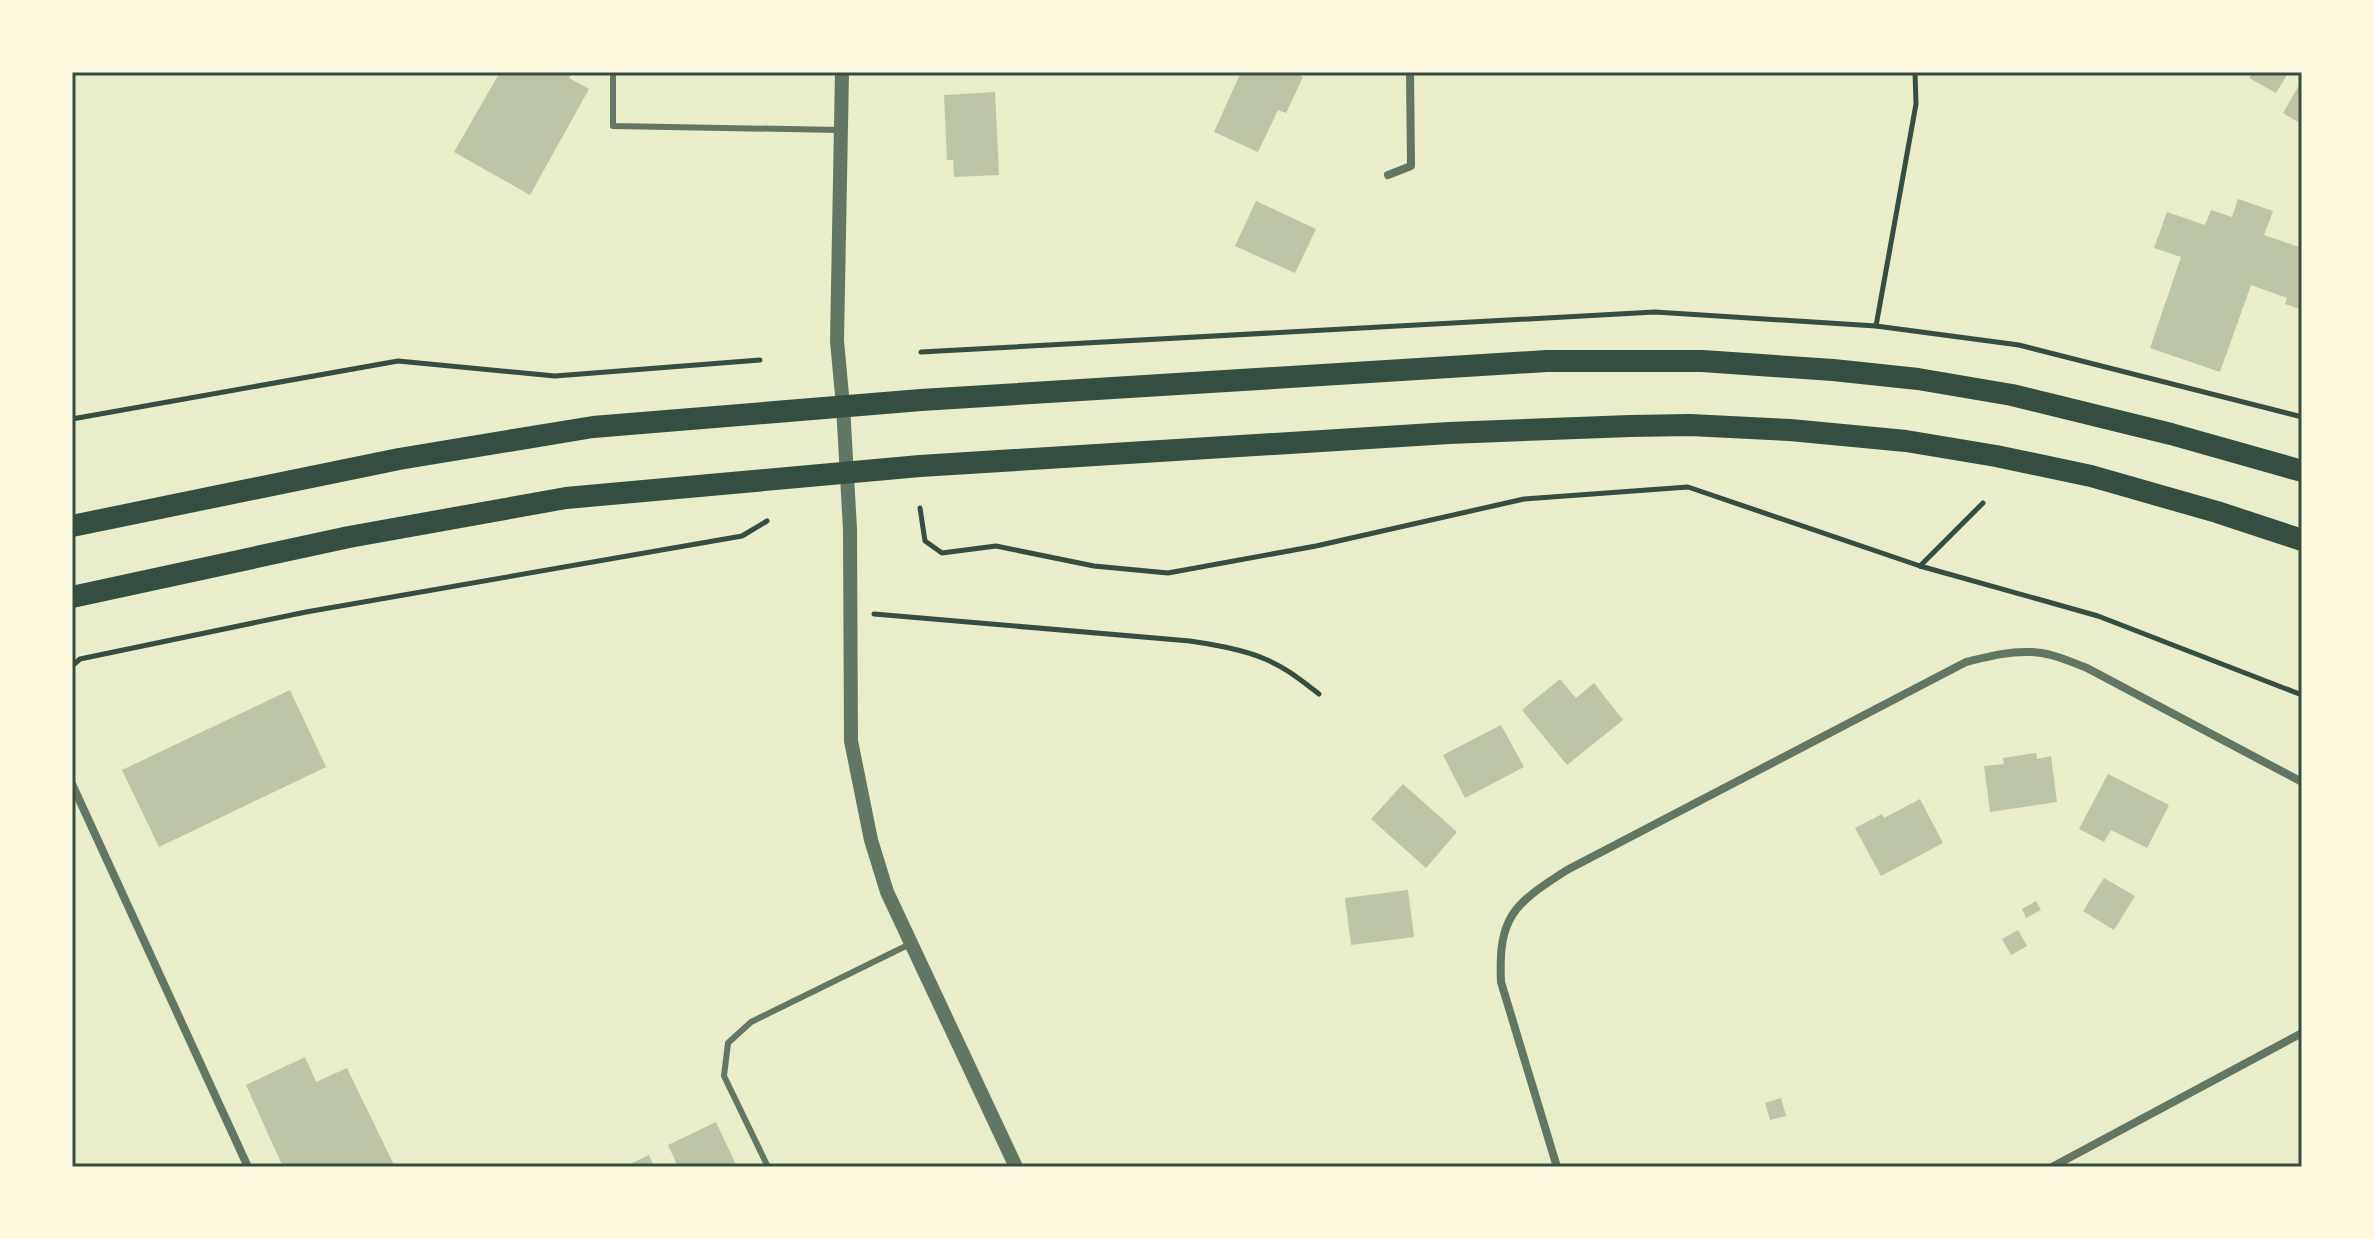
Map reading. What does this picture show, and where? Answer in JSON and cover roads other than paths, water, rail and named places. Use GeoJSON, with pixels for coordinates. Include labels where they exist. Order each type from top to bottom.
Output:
{"type":"FeatureCollection","features":[{"type":"Feature","properties":{"kind":"highway"},"geometry":{"type":"LineString","coordinates":[[72,526],[399,459],[593,427],[843,406],[1547,361],[1702,361],[1918,379],[2012,395],[2171,434],[2302,471]]}},
{"type":"Feature","properties":{"kind":"highway"},"geometry":{"type":"LineString","coordinates":[[72,597],[349,537],[566,498],[920,466],[1449,433],[1690,425],[1790,430],[1906,441],[1996,456],[2091,476],[2302,540]]}},
{"type":"Feature","properties":{"kind":"street"},"geometry":{"type":"LineString","coordinates":[[842,72],[837,341],[847,473],[851,741],[871,840],[887,892],[1016,1167]]}},
{"type":"Feature","properties":{"kind":"street"},"geometry":{"type":"LineString","coordinates":[[1388,175],[1411,166],[1410,72]]}},
{"type":"Feature","properties":{"kind":"street"},"geometry":{"type":"LineString","coordinates":[[1557,1167],[1501,982],[1500,952],[1506,925],[1519,905],[1567,870],[1966,662],[2032,651],[2074,663],[2302,782]]}},
{"type":"Feature","properties":{"kind":"street"},"geometry":{"type":"LineString","coordinates":[[72,784],[248,1167]]}},
{"type":"Feature","properties":{"kind":"street"},"geometry":{"type":"LineString","coordinates":[[2052,1167],[2302,1033]]}},
{"type":"Feature","properties":{"kind":"lane"},"geometry":{"type":"LineString","coordinates":[[613,72],[613,126],[841,130]]}},
{"type":"Feature","properties":{"kind":"lane"},"geometry":{"type":"LineString","coordinates":[[768,1167],[724,1076],[728,1043],[751,1022],[910,944]]}}]}
